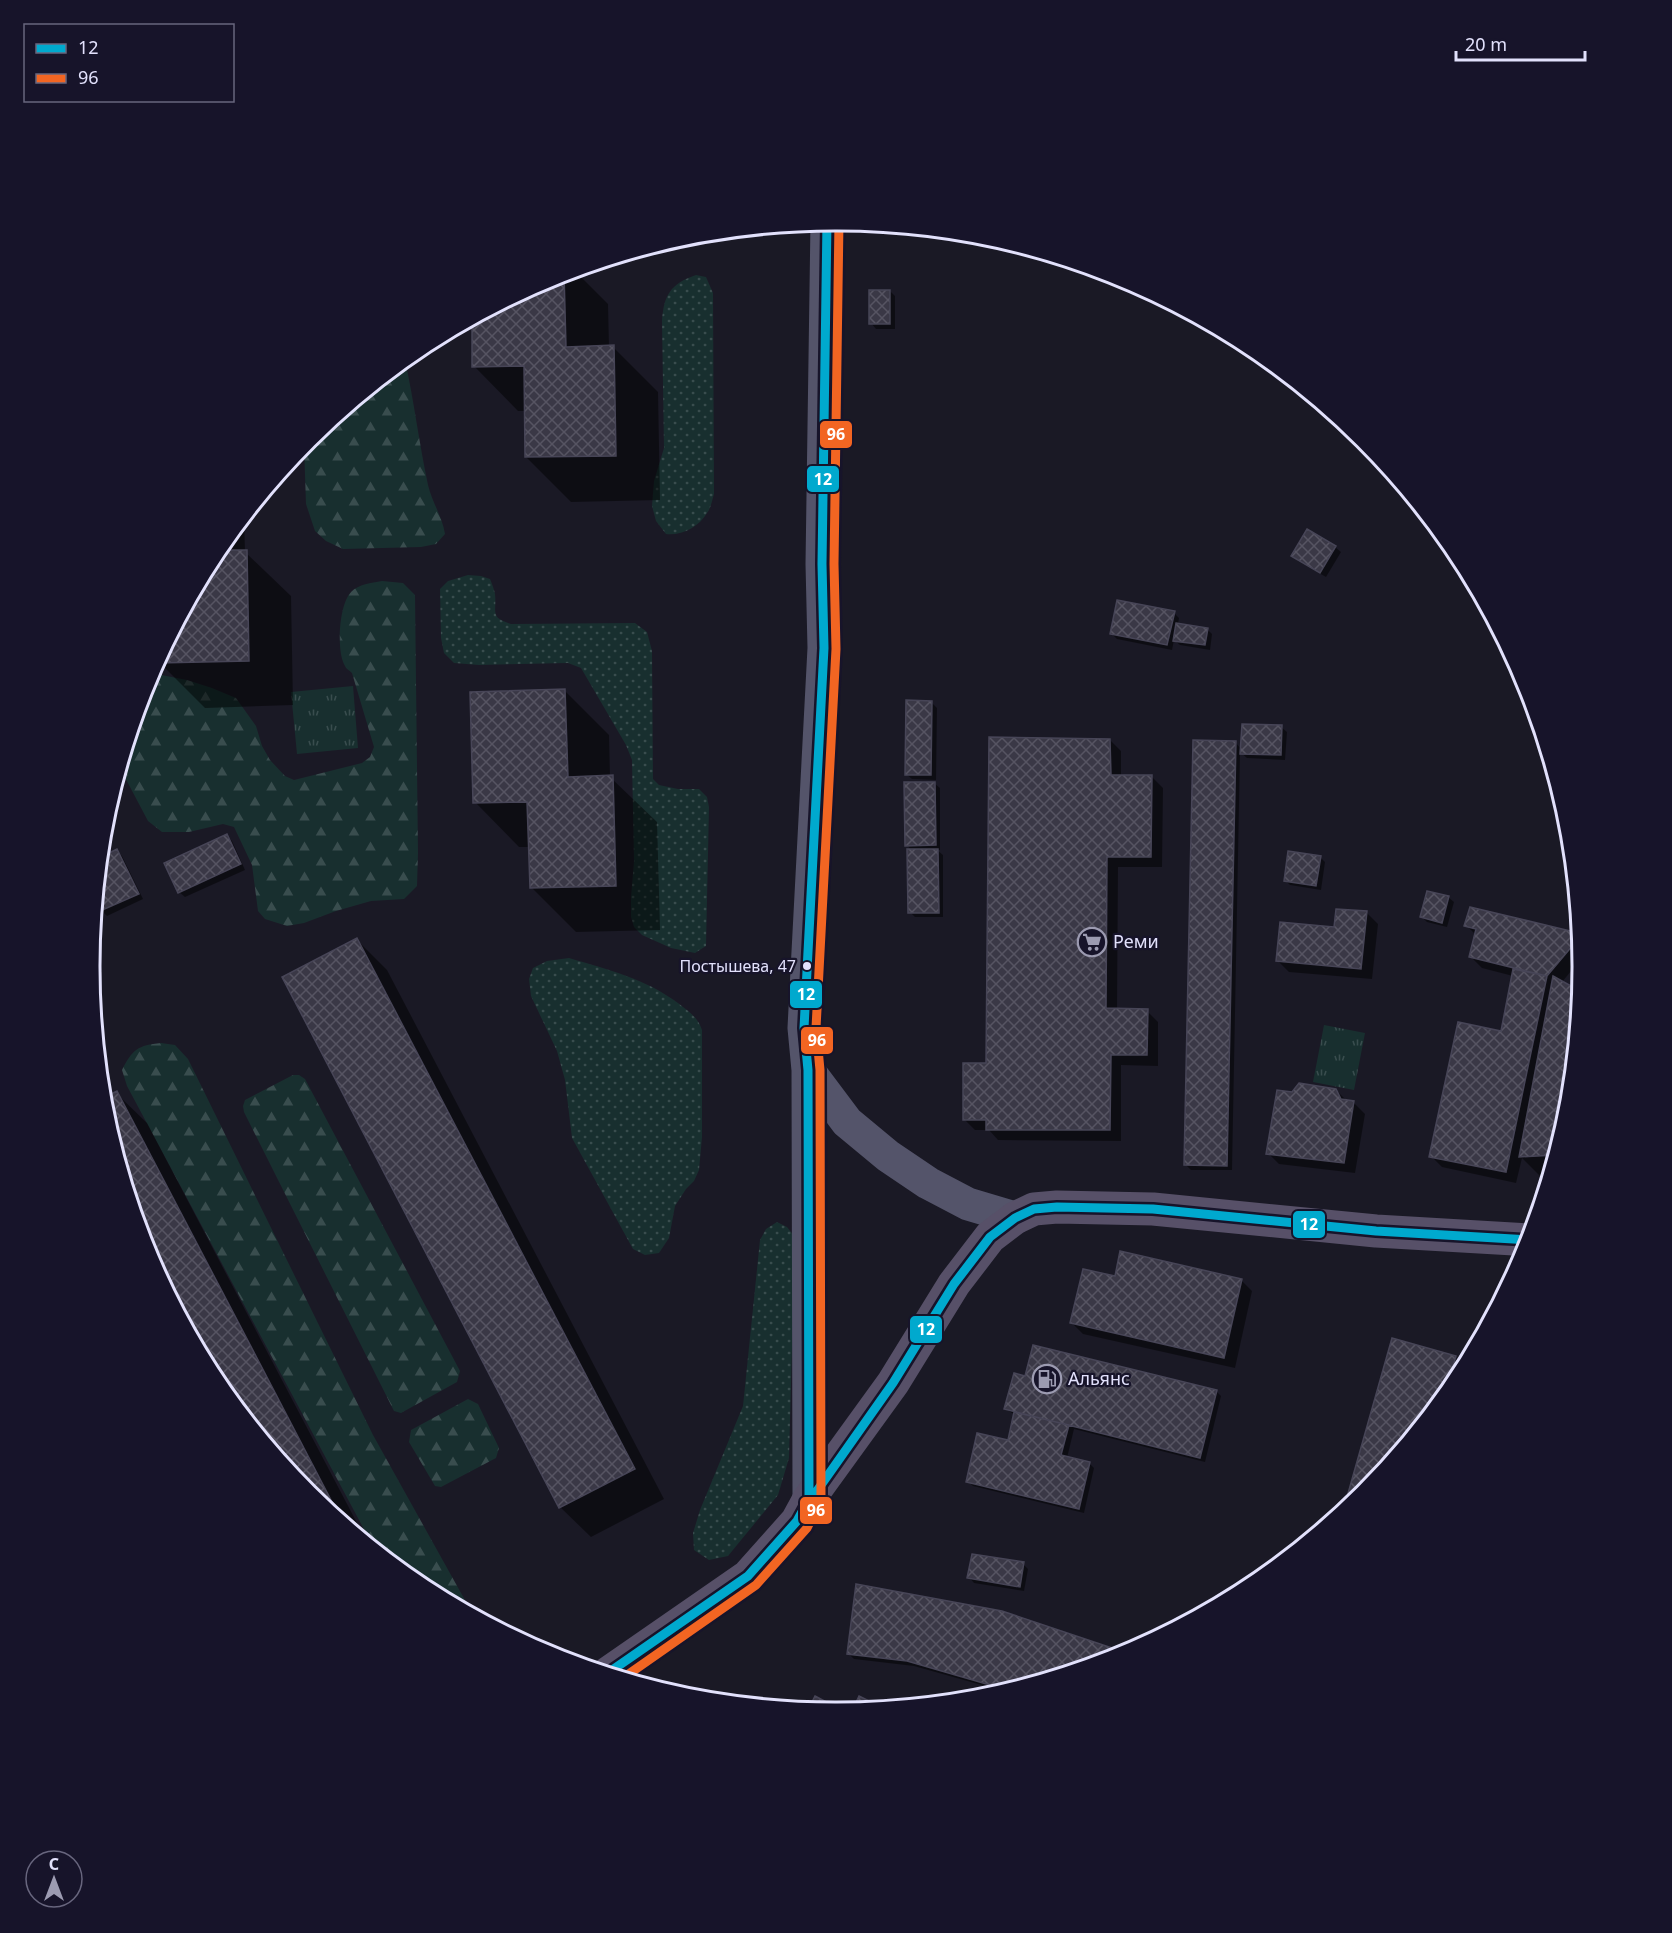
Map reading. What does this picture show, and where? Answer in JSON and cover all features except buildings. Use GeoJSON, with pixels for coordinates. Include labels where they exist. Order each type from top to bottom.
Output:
{"type":"FeatureCollection","features":[{"type":"Feature","properties":{"kind":"main road"},"geometry":{"type":"LineString","coordinates":[[809,1499],[808,1070],[804,1028],[824,648],[822,564],[827,231]]}},
{"type":"Feature","properties":{"kind":"main road"},"geometry":{"type":"LineString","coordinates":[[808,1070],[847,1122],[888,1156],[928,1183],[968,1204],[1015,1218]]}},
{"type":"Feature","properties":{"kind":"main road"},"geometry":{"type":"LineString","coordinates":[[616,1668],[748,1576],[797,1521],[809,1499],[893,1383],[954,1284],[990,1236],[1015,1218],[1034,1209],[1057,1207],[1153,1209],[1376,1231],[1519,1239]]}},
{"type":"Feature","properties":{"kind":"green space"},"geometry":{"type":"Polygon","coordinates":[[[696,275],[706,277],[713,293],[714,494],[704,518],[683,532],[666,534],[656,521],[652,506],[654,481],[664,448],[663,312],[667,297],[674,287],[696,275]]]}},
{"type":"Feature","properties":{"kind":"green space"},"geometry":{"type":"Polygon","coordinates":[[[407,370],[428,485],[445,534],[436,544],[421,547],[343,549],[326,541],[315,531],[306,504],[304,459],[351,414],[407,370]]]}},
{"type":"Feature","properties":{"kind":"green space"},"geometry":{"type":"Polygon","coordinates":[[[468,575],[490,579],[495,594],[496,614],[500,619],[511,624],[635,623],[647,632],[652,651],[653,779],[659,785],[678,789],[699,789],[707,797],[709,807],[706,946],[695,953],[671,948],[642,935],[634,927],[631,917],[634,861],[632,760],[626,745],[581,668],[568,663],[479,665],[454,663],[444,653],[441,638],[440,589],[448,581],[468,575]]]}},
{"type":"Feature","properties":{"kind":"green space"},"geometry":{"type":"Polygon","coordinates":[[[382,581],[403,583],[415,595],[417,886],[404,899],[371,901],[304,923],[287,926],[265,919],[258,911],[252,865],[234,827],[223,824],[189,832],[162,832],[148,821],[126,776],[161,675],[187,680],[236,698],[256,726],[262,746],[270,760],[285,776],[294,780],[362,763],[370,757],[374,747],[352,673],[346,668],[340,650],[341,617],[347,598],[354,589],[382,581]]]}},
{"type":"Feature","properties":{"kind":"green space"},"geometry":{"type":"Polygon","coordinates":[[[353,686],[358,748],[297,754],[291,692],[353,686]]]}},
{"type":"Feature","properties":{"kind":"green space"},"geometry":{"type":"Polygon","coordinates":[[[569,958],[626,976],[665,994],[689,1012],[698,1021],[702,1030],[702,1137],[699,1170],[694,1181],[675,1206],[669,1238],[659,1253],[645,1255],[633,1249],[572,1138],[565,1080],[557,1051],[531,996],[529,979],[533,968],[547,961],[569,958]]]}},
{"type":"Feature","properties":{"kind":"green space"},"geometry":{"type":"Polygon","coordinates":[[[1324,1025],[1365,1033],[1354,1090],[1313,1082],[1324,1025]]]}},
{"type":"Feature","properties":{"kind":"green space"},"geometry":{"type":"Polygon","coordinates":[[[161,1043],[175,1045],[188,1059],[373,1435],[466,1602],[427,1578],[365,1530],[127,1086],[122,1070],[133,1053],[147,1045],[161,1043]]]}},
{"type":"Feature","properties":{"kind":"green space"},"geometry":{"type":"Polygon","coordinates":[[[293,1075],[299,1075],[305,1079],[460,1371],[457,1382],[401,1413],[394,1411],[244,1112],[245,1100],[293,1075]]]}},
{"type":"Feature","properties":{"kind":"green space"},"geometry":{"type":"Polygon","coordinates":[[[777,1222],[787,1227],[795,1237],[789,1458],[778,1495],[728,1556],[709,1560],[694,1550],[693,1533],[700,1510],[743,1406],[760,1240],[766,1229],[777,1222]]]}},
{"type":"Feature","properties":{"kind":"green space"},"geometry":{"type":"Polygon","coordinates":[[[468,1399],[478,1404],[499,1448],[496,1458],[441,1487],[435,1486],[409,1442],[411,1430],[468,1399]]]}},
{"type":"Feature","properties":{"kind":"transit line","name":"12"},"geometry":{"type":"LineString","coordinates":[[616,1668],[748,1576],[797,1521],[809,1499],[808,1070],[804,1028],[824,648],[822,564],[827,231]]}},
{"type":"Feature","properties":{"kind":"transit line","name":"96"},"geometry":{"type":"LineString","coordinates":[[631,1672],[756,1585],[807,1528],[821,1500],[820,1070],[816,1028],[836,649],[834,564],[839,231]]}},
{"type":"Feature","properties":{"kind":"transit line","name":"12"},"geometry":{"type":"LineString","coordinates":[[802,1512],[893,1383],[954,1284],[990,1237],[1015,1218],[1034,1209],[1057,1207],[1153,1209],[1376,1231],[1519,1239]]}},
{"type":"Feature","properties":{"kind":"place","name":"Реми"},"geometry":{"type":"Point","coordinates":[1092,942]}},
{"type":"Feature","properties":{"kind":"place","name":"Постышева, 47"},"geometry":{"type":"Point","coordinates":[807,966]}},
{"type":"Feature","properties":{"kind":"place","name":"Альянс"},"geometry":{"type":"Point","coordinates":[1047,1379]}}]}
